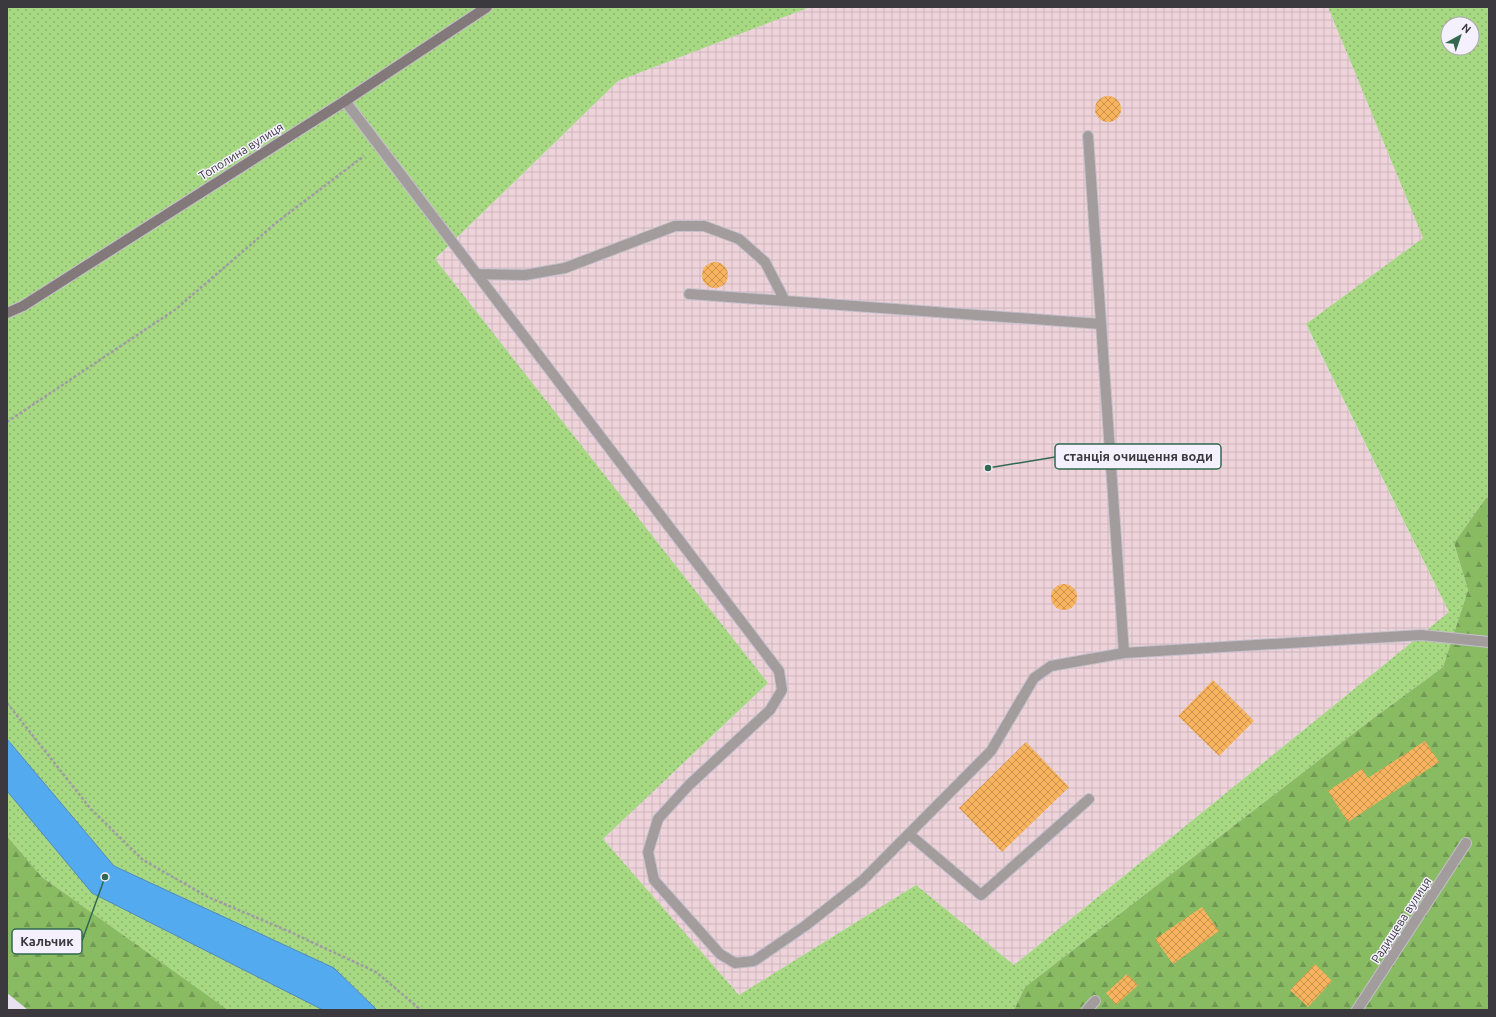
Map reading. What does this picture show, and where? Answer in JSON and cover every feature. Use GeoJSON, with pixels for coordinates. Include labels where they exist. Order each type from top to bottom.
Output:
{"type":"FeatureCollection","features":[{"type":"Feature","properties":{"kind":"main road","name":"Тополина вулиця"},"geometry":{"type":"LineString","coordinates":[[7,314],[23,306],[345,101],[487,7]]}},
{"type":"Feature","properties":{"kind":"street"},"geometry":{"type":"LineString","coordinates":[[345,101],[779,671],[782,690],[770,710],[690,785],[658,820],[648,852],[654,880],[720,954],[735,963],[754,961],[805,926],[862,881],[991,751],[1034,678],[1051,666],[1124,653],[1421,635],[1489,642]]}},
{"type":"Feature","properties":{"kind":"street"},"geometry":{"type":"LineString","coordinates":[[1088,136],[1124,653]]}},
{"type":"Feature","properties":{"kind":"street"},"geometry":{"type":"LineString","coordinates":[[477,274],[526,275],[565,268],[674,226],[704,226],[740,239],[765,262],[785,301]]}},
{"type":"Feature","properties":{"kind":"street"},"geometry":{"type":"LineString","coordinates":[[689,294],[1101,324]]}},
{"type":"Feature","properties":{"kind":"street"},"geometry":{"type":"LineString","coordinates":[[909,834],[981,895],[1089,799]]}},
{"type":"Feature","properties":{"kind":"street","name":"Радищева вулиця"},"geometry":{"type":"LineString","coordinates":[[1357,1010],[1466,843]]}},
{"type":"Feature","properties":{"kind":"street"},"geometry":{"type":"LineString","coordinates":[[1087,1010],[1095,1001]]}},
{"type":"Feature","properties":{"kind":"path"},"geometry":{"type":"LineString","coordinates":[[7,422],[176,309],[277,222],[378,144]]}},
{"type":"Feature","properties":{"kind":"path"},"geometry":{"type":"LineString","coordinates":[[7,703],[90,808],[143,860],[208,897],[288,931],[376,972],[421,1010]]}},
{"type":"Feature","properties":{"kind":"shaded area"},"geometry":{"type":"Polygon","coordinates":[[[810,7],[1328,7],[1423,238],[1306,325],[1449,612],[1014,965],[916,885],[739,995],[603,839],[768,683],[435,259],[618,81],[810,7]]]}},
{"type":"Feature","properties":{"kind":"green space"},"geometry":{"type":"Polygon","coordinates":[[[7,7],[810,7],[618,81],[435,259],[768,683],[603,839],[739,995],[916,885],[1014,965],[1449,612],[1306,324],[1423,238],[1328,7],[1489,7],[1489,497],[1486,498],[1454,543],[1468,590],[1443,667],[1367,723],[1025,987],[1014,1010],[377,1010],[334,968],[114,866],[7,739],[7,7]]]}},
{"type":"Feature","properties":{"kind":"green space"},"geometry":{"type":"Polygon","coordinates":[[[1489,497],[1489,1010],[1014,1010],[1025,987],[1367,723],[1443,667],[1468,590],[1454,543],[1486,498],[1489,497]]]}},
{"type":"Feature","properties":{"kind":"green space"},"geometry":{"type":"Polygon","coordinates":[[[7,791],[92,893],[323,1010],[228,1010],[212,999],[42,877],[7,836],[7,791]]]}},
{"type":"Feature","properties":{"kind":"green space"},"geometry":{"type":"Polygon","coordinates":[[[7,836],[42,877],[228,1010],[28,1010],[7,993],[7,836]]]}},
{"type":"Feature","properties":{"kind":"water"},"geometry":{"type":"Polygon","coordinates":[[[7,739],[114,866],[334,968],[377,1010],[323,1010],[92,893],[7,791],[7,739]]]}},
{"type":"Feature","properties":{"kind":"building"},"geometry":{"type":"Polygon","coordinates":[[[1108,96],[1117,100],[1121,109],[1117,118],[1108,122],[1099,118],[1095,109],[1099,100],[1108,96]]]}},
{"type":"Feature","properties":{"kind":"building"},"geometry":{"type":"Polygon","coordinates":[[[715,262],[724,266],[728,275],[724,284],[715,288],[706,284],[702,275],[706,266],[715,262]]]}},
{"type":"Feature","properties":{"kind":"building"},"geometry":{"type":"Polygon","coordinates":[[[1064,584],[1073,588],[1077,597],[1073,606],[1064,610],[1055,606],[1051,597],[1055,588],[1064,584]]]}},
{"type":"Feature","properties":{"kind":"building"},"geometry":{"type":"Polygon","coordinates":[[[1213,680],[1254,721],[1219,756],[1178,716],[1213,680]]]}},
{"type":"Feature","properties":{"kind":"building"},"geometry":{"type":"Polygon","coordinates":[[[1425,741],[1439,762],[1348,822],[1328,791],[1362,769],[1368,778],[1425,741]]]}},
{"type":"Feature","properties":{"kind":"building"},"geometry":{"type":"Polygon","coordinates":[[[1026,742],[1069,787],[1002,852],[959,808],[1026,742]]]}},
{"type":"Feature","properties":{"kind":"building"},"geometry":{"type":"Polygon","coordinates":[[[1202,907],[1219,931],[1173,964],[1155,939],[1202,907]]]}},
{"type":"Feature","properties":{"kind":"building"},"geometry":{"type":"Polygon","coordinates":[[[1315,964],[1332,981],[1308,1007],[1290,990],[1315,964]]]}},
{"type":"Feature","properties":{"kind":"building"},"geometry":{"type":"Polygon","coordinates":[[[1127,974],[1138,985],[1116,1005],[1106,993],[1127,974]]]}},
{"type":"Feature","properties":{"kind":"place","name":"станція очищення води"},"geometry":{"type":"Point","coordinates":[988,468]}},
{"type":"Feature","properties":{"kind":"place","name":"Кальчик"},"geometry":{"type":"Point","coordinates":[105,877]}}]}
